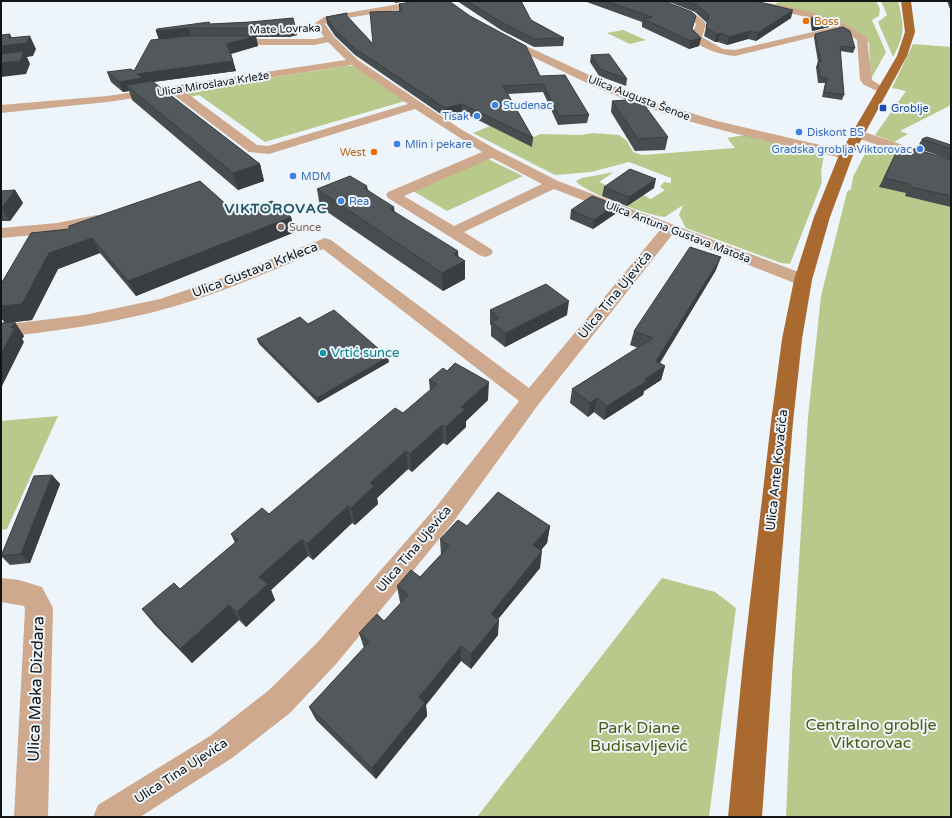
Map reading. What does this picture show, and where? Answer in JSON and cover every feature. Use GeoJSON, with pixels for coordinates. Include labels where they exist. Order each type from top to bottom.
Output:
{"type":"FeatureCollection","features":[{"type":"Feature","properties":{"kind":"main road","name":"Ulica Ante Kovačića"},"geometry":{"type":"LineString","coordinates":[[745,817],[758,654],[782,422],[792,339],[803,280],[822,217],[846,155],[902,56],[910,32],[909,14],[906,1]]}},
{"type":"Feature","properties":{"kind":"street","name":"Ulica Antuna Gustava Matoša"},"geometry":{"type":"LineString","coordinates":[[431,1],[321,21],[320,23],[330,39],[354,62],[417,105],[492,153],[553,184],[803,280]]}},
{"type":"Feature","properties":{"kind":"street"},"geometry":{"type":"LineString","coordinates":[[652,1],[694,16],[701,24],[697,36],[698,39],[726,53],[735,53],[844,28]]}},
{"type":"Feature","properties":{"kind":"street"},"geometry":{"type":"LineString","coordinates":[[750,1],[805,15],[853,32],[862,40],[868,83],[882,90]]}},
{"type":"Feature","properties":{"kind":"street","name":"Ulica Augusta Šenoe"},"geometry":{"type":"LineString","coordinates":[[491,31],[582,76],[667,111],[719,127],[846,155]]}},
{"type":"Feature","properties":{"kind":"street","name":"Mate Lovraka"},"geometry":{"type":"LineString","coordinates":[[220,42],[315,42],[330,39]]}},
{"type":"Feature","properties":{"kind":"street","name":"Ulica Miroslava Krleže"},"geometry":{"type":"LineString","coordinates":[[1,109],[107,99],[175,90],[354,62]]}},
{"type":"Feature","properties":{"kind":"street"},"geometry":{"type":"LineString","coordinates":[[175,90],[254,149],[261,151],[269,150],[417,105]]}},
{"type":"Feature","properties":{"kind":"street"},"geometry":{"type":"LineString","coordinates":[[858,134],[951,166]]}},
{"type":"Feature","properties":{"kind":"street"},"geometry":{"type":"LineString","coordinates":[[485,252],[393,195],[492,153]]}},
{"type":"Feature","properties":{"kind":"street"},"geometry":{"type":"LineString","coordinates":[[453,232],[553,184]]}},
{"type":"Feature","properties":{"kind":"street"},"geometry":{"type":"LineString","coordinates":[[1,233],[57,228],[95,221],[114,214]]}},
{"type":"Feature","properties":{"kind":"street","name":"Ulica Tina Ujevića"},"geometry":{"type":"LineString","coordinates":[[110,817],[221,747],[279,702],[327,653],[445,514],[531,400],[669,229]]}},
{"type":"Feature","properties":{"kind":"street","name":"Ulica Gustava Krkleca"},"geometry":{"type":"LineString","coordinates":[[1,331],[67,323],[160,304],[217,287],[325,243],[531,400]]}},
{"type":"Feature","properties":{"kind":"street","name":"Ulica Maka Dizdara"},"geometry":{"type":"LineString","coordinates":[[1,590],[33,596],[40,608],[31,817]]}},
{"type":"Feature","properties":{"kind":"green space"},"geometry":{"type":"Polygon","coordinates":[[[780,1],[876,1],[880,9],[879,16],[872,20],[886,52],[871,79],[869,44],[860,33],[772,6],[780,1]]]}},
{"type":"Feature","properties":{"kind":"green space"},"geometry":{"type":"Polygon","coordinates":[[[881,1],[898,1],[900,10],[903,30],[900,42],[893,57],[878,22],[887,15],[881,1]]]}},
{"type":"Feature","properties":{"kind":"green space"},"geometry":{"type":"Polygon","coordinates":[[[623,30],[646,40],[630,44],[607,33],[623,30]]]}},
{"type":"Feature","properties":{"kind":"green space"},"geometry":{"type":"Polygon","coordinates":[[[913,44],[951,47],[951,105],[900,131],[908,134],[894,142],[875,135],[906,91],[892,88],[913,44]]]}},
{"type":"Feature","properties":{"kind":"green space"},"geometry":{"type":"Polygon","coordinates":[[[346,66],[355,66],[405,101],[265,142],[199,95],[191,97],[186,93],[194,90],[346,66]]]}},
{"type":"Feature","properties":{"kind":"green space"},"geometry":{"type":"Polygon","coordinates":[[[490,126],[516,139],[525,140],[541,134],[581,135],[593,133],[619,135],[627,141],[633,152],[642,155],[735,148],[727,138],[745,135],[824,155],[821,172],[822,182],[790,264],[781,263],[686,228],[679,215],[683,205],[665,217],[657,216],[603,197],[581,186],[576,181],[582,178],[614,172],[599,182],[638,198],[643,195],[651,199],[665,190],[660,187],[664,182],[671,183],[671,178],[629,162],[591,172],[555,175],[473,133],[490,126]]]}},
{"type":"Feature","properties":{"kind":"green space","name":"Centralno groblje Viktorovac"},"geometry":{"type":"Polygon","coordinates":[[[869,146],[951,171],[951,817],[786,817],[792,674],[808,417],[821,296],[847,192],[851,189],[853,177],[869,146]]]}},
{"type":"Feature","properties":{"kind":"green space"},"geometry":{"type":"Polygon","coordinates":[[[488,159],[523,176],[447,211],[413,191],[488,159]]]}},
{"type":"Feature","properties":{"kind":"green space"},"geometry":{"type":"Polygon","coordinates":[[[58,416],[7,529],[1,530],[1,421],[58,416]]]}},
{"type":"Feature","properties":{"kind":"green space","name":"Park Diane Budisavljević"},"geometry":{"type":"Polygon","coordinates":[[[662,578],[715,592],[736,608],[709,817],[477,817],[662,578]]]}},
{"type":"Feature","properties":{"kind":"building"},"geometry":{"type":"Polygon","coordinates":[[[416,1],[449,1],[470,16],[526,46],[540,76],[565,75],[589,115],[559,116],[543,84],[503,86],[533,138],[462,104],[445,108],[354,48],[334,29],[326,17],[347,13],[347,16],[373,44],[370,12],[402,11],[399,4],[416,1]]]}},
{"type":"Feature","properties":{"kind":"building"},"geometry":{"type":"Polygon","coordinates":[[[467,1],[521,1],[531,20],[564,38],[535,39],[501,22],[467,1]]]}},
{"type":"Feature","properties":{"kind":"building"},"geometry":{"type":"Polygon","coordinates":[[[606,1],[664,1],[692,12],[696,16],[692,29],[701,38],[691,41],[643,19],[652,17],[606,1]]]}},
{"type":"Feature","properties":{"kind":"building"},"geometry":{"type":"Polygon","coordinates":[[[688,1],[755,1],[793,10],[758,33],[750,31],[729,37],[720,33],[717,34],[706,28],[709,15],[697,5],[688,1]]]}},
{"type":"Feature","properties":{"kind":"building"},"geometry":{"type":"Polygon","coordinates":[[[812,17],[830,23],[813,27],[812,17]]]}},
{"type":"Feature","properties":{"kind":"building"},"geometry":{"type":"Polygon","coordinates":[[[293,18],[295,26],[287,28],[188,28],[156,31],[157,29],[209,22],[210,24],[293,18]]]}},
{"type":"Feature","properties":{"kind":"building"},"geometry":{"type":"Polygon","coordinates":[[[843,27],[850,31],[855,48],[840,46],[844,95],[824,92],[827,78],[820,77],[818,62],[821,62],[815,34],[843,27]]]}},
{"type":"Feature","properties":{"kind":"building"},"geometry":{"type":"Polygon","coordinates":[[[10,34],[8,38],[30,36],[27,43],[1,46],[1,35],[10,34]]]}},
{"type":"Feature","properties":{"kind":"building"},"geometry":{"type":"Polygon","coordinates":[[[188,36],[256,36],[227,44],[233,61],[137,74],[143,78],[119,82],[107,72],[131,69],[134,71],[151,40],[188,36]]]}},
{"type":"Feature","properties":{"kind":"building"},"geometry":{"type":"Polygon","coordinates":[[[24,51],[20,61],[1,63],[1,54],[24,51]]]}},
{"type":"Feature","properties":{"kind":"building"},"geometry":{"type":"Polygon","coordinates":[[[609,54],[627,79],[600,69],[591,55],[609,54]]]}},
{"type":"Feature","properties":{"kind":"building"},"geometry":{"type":"Polygon","coordinates":[[[152,81],[260,164],[233,173],[126,85],[152,81]]]}},
{"type":"Feature","properties":{"kind":"building"},"geometry":{"type":"Polygon","coordinates":[[[640,99],[668,137],[638,139],[612,101],[640,99]]]}},
{"type":"Feature","properties":{"kind":"building"},"geometry":{"type":"Polygon","coordinates":[[[927,137],[951,145],[951,149],[922,139],[927,137]]]}},
{"type":"Feature","properties":{"kind":"building"},"geometry":{"type":"Polygon","coordinates":[[[909,147],[951,160],[951,196],[910,187],[910,184],[884,178],[895,155],[909,147]]]}},
{"type":"Feature","properties":{"kind":"building"},"geometry":{"type":"Polygon","coordinates":[[[630,169],[656,179],[629,197],[604,187],[630,169]]]}},
{"type":"Feature","properties":{"kind":"building"},"geometry":{"type":"Polygon","coordinates":[[[350,176],[367,186],[364,188],[394,207],[390,209],[458,251],[454,254],[465,261],[442,273],[317,189],[350,176]]]}},
{"type":"Feature","properties":{"kind":"building"},"geometry":{"type":"Polygon","coordinates":[[[200,181],[237,214],[272,201],[291,217],[128,281],[92,238],[49,253],[22,304],[1,306],[1,284],[31,233],[69,229],[69,226],[200,181]]]}},
{"type":"Feature","properties":{"kind":"building"},"geometry":{"type":"Polygon","coordinates":[[[15,190],[2,208],[1,208],[1,191],[15,190]]]}},
{"type":"Feature","properties":{"kind":"building"},"geometry":{"type":"Polygon","coordinates":[[[592,196],[616,205],[594,220],[571,210],[592,196]]]}},
{"type":"Feature","properties":{"kind":"building"},"geometry":{"type":"Polygon","coordinates":[[[690,247],[721,257],[656,361],[665,366],[645,379],[647,381],[607,406],[597,398],[590,403],[572,389],[653,338],[634,331],[690,247]]]}},
{"type":"Feature","properties":{"kind":"building"},"geometry":{"type":"Polygon","coordinates":[[[546,284],[569,301],[506,333],[491,322],[499,318],[490,310],[546,284]]]}},
{"type":"Feature","properties":{"kind":"building","name":"Vrtić sunce"},"geometry":{"type":"Polygon","coordinates":[[[334,310],[388,357],[317,398],[257,339],[300,317],[308,324],[334,310]]]}},
{"type":"Feature","properties":{"kind":"building"},"geometry":{"type":"Polygon","coordinates":[[[15,322],[11,328],[15,328],[1,354],[1,323],[15,322]]]}},
{"type":"Feature","properties":{"kind":"building"},"geometry":{"type":"Polygon","coordinates":[[[455,363],[489,382],[461,407],[465,409],[446,427],[442,425],[410,454],[406,451],[370,483],[374,486],[351,508],[348,506],[307,544],[302,539],[259,577],[268,584],[237,612],[229,605],[180,649],[142,609],[174,583],[180,589],[238,540],[231,534],[262,508],[269,514],[395,408],[403,413],[437,384],[429,380],[443,368],[447,371],[455,363]]]}},
{"type":"Feature","properties":{"kind":"building"},"geometry":{"type":"Polygon","coordinates":[[[52,475],[21,554],[1,556],[34,476],[52,475]]]}},
{"type":"Feature","properties":{"kind":"building"},"geometry":{"type":"Polygon","coordinates":[[[498,492],[550,526],[533,545],[542,551],[491,614],[499,620],[471,654],[461,646],[419,697],[425,703],[372,768],[309,707],[369,642],[359,633],[377,614],[384,621],[408,595],[397,586],[411,570],[420,577],[449,546],[440,539],[458,520],[467,526],[498,492]]]}},
{"type":"Feature","properties":{"kind":"place","name":"Boss"},"geometry":{"type":"Point","coordinates":[806,21]}},
{"type":"Feature","properties":{"kind":"place","name":"Studenac"},"geometry":{"type":"Point","coordinates":[495,105]}},
{"type":"Feature","properties":{"kind":"place","name":"Groblje"},"geometry":{"type":"Point","coordinates":[883,108]}},
{"type":"Feature","properties":{"kind":"place","name":"Tisak"},"geometry":{"type":"Point","coordinates":[477,116]}},
{"type":"Feature","properties":{"kind":"place","name":"Diskont BS"},"geometry":{"type":"Point","coordinates":[799,132]}},
{"type":"Feature","properties":{"kind":"place","name":"Mlin i pekare"},"geometry":{"type":"Point","coordinates":[397,144]}},
{"type":"Feature","properties":{"kind":"place","name":"Gradska groblja Viktorovac"},"geometry":{"type":"Point","coordinates":[920,149]}},
{"type":"Feature","properties":{"kind":"place","name":"West"},"geometry":{"type":"Point","coordinates":[374,152]}},
{"type":"Feature","properties":{"kind":"place","name":"MDM"},"geometry":{"type":"Point","coordinates":[293,176]}},
{"type":"Feature","properties":{"kind":"place","name":"Rea"},"geometry":{"type":"Point","coordinates":[341,201]}},
{"type":"Feature","properties":{"kind":"place","name":"Sunce"},"geometry":{"type":"Point","coordinates":[281,227]}},
{"type":"Feature","properties":{"kind":"place","name":"Vrtić sunce"},"geometry":{"type":"Point","coordinates":[323,353]}},
{"type":"Feature","properties":{"kind":"district","name":"VIKTOROVAC"},"geometry":{"type":"Point","coordinates":[276,208]}}]}
